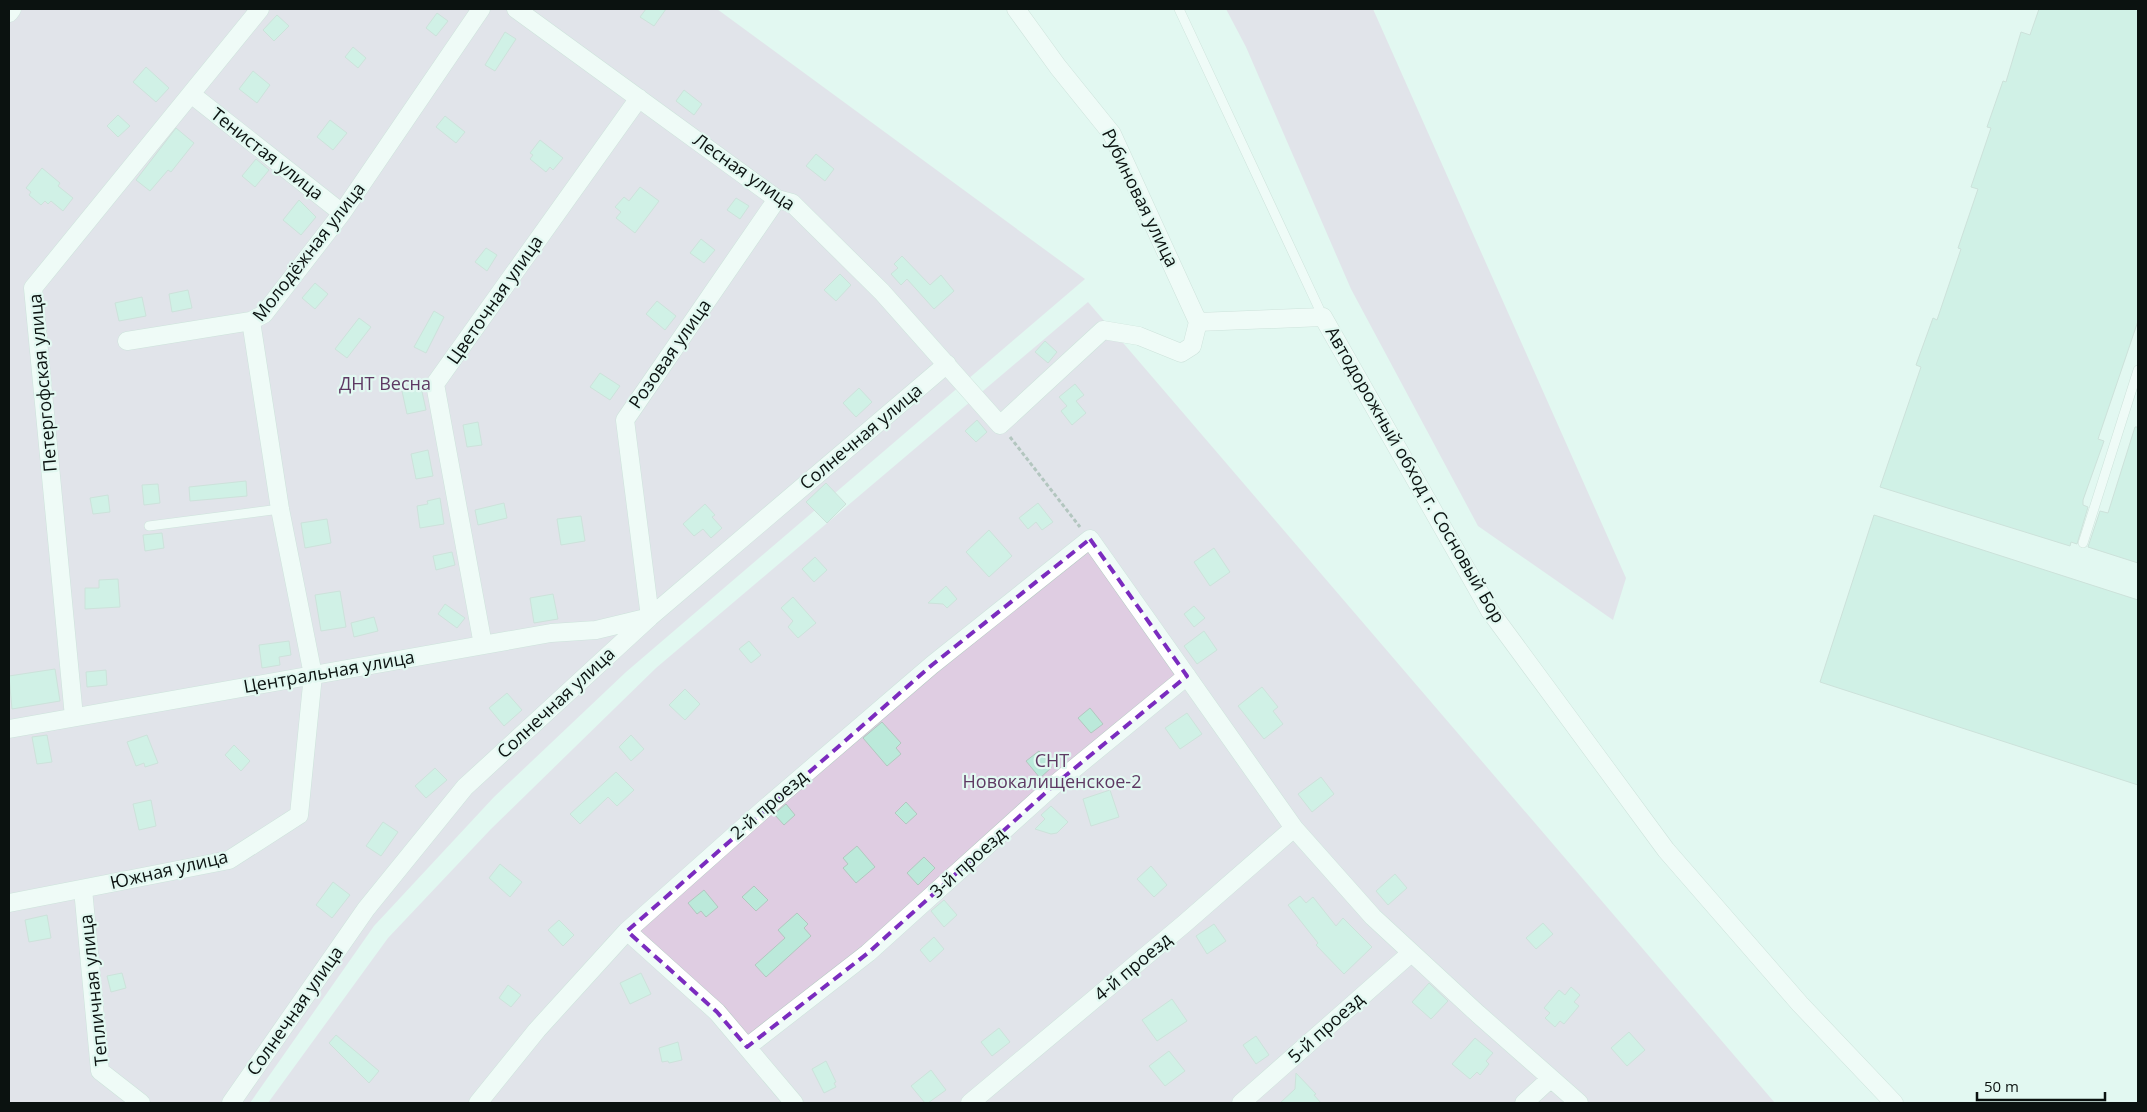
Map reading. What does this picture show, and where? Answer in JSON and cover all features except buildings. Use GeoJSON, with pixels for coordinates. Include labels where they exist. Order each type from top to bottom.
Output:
{"type":"FeatureCollection","features":[{"type":"Feature","properties":{"kind":"street"},"geometry":{"type":"LineString","coordinates":[[9,13],[12,9]]}},
{"type":"Feature","properties":{"kind":"street","name":"Петергофская улица"},"geometry":{"type":"LineString","coordinates":[[74,717],[32,288],[260,9]]}},
{"type":"Feature","properties":{"kind":"street","name":"Молодёжная улица"},"geometry":{"type":"LineString","coordinates":[[313,675],[280,509],[251,321],[264,314],[342,214],[481,9]]}},
{"type":"Feature","properties":{"kind":"street","name":"Лесная улица"},"geometry":{"type":"LineString","coordinates":[[516,9],[777,199],[792,203],[882,292],[1000,425]]}},
{"type":"Feature","properties":{"kind":"street","name":"Рубиновая улица"},"geometry":{"type":"LineString","coordinates":[[1016,9],[1058,67],[1112,134],[1198,322]]}},
{"type":"Feature","properties":{"kind":"street","name":"Тенистая улица"},"geometry":{"type":"LineString","coordinates":[[192,94],[342,214]]}},
{"type":"Feature","properties":{"kind":"street","name":"Цветочная улица"},"geometry":{"type":"LineString","coordinates":[[483,645],[436,384],[639,98]]}},
{"type":"Feature","properties":{"kind":"street","name":"Розовая улица"},"geometry":{"type":"LineString","coordinates":[[650,617],[625,420],[777,199]]}},
{"type":"Feature","properties":{"kind":"street"},"geometry":{"type":"LineString","coordinates":[[1000,425],[1103,330],[1139,336],[1181,353],[1192,346],[1198,322],[1323,317]]}},
{"type":"Feature","properties":{"kind":"street","name":"Автодорожный обход г. Сосновый Бор"},"geometry":{"type":"LineString","coordinates":[[1323,317],[1490,610],[1666,850],[1800,1004],[1894,1103]]}},
{"type":"Feature","properties":{"kind":"street"},"geometry":{"type":"LineString","coordinates":[[127,341],[251,321]]}},
{"type":"Feature","properties":{"kind":"street","name":"Солнечная улица"},"geometry":{"type":"LineString","coordinates":[[231,1103],[366,909],[465,787],[650,617],[947,364]]}},
{"type":"Feature","properties":{"kind":"street"},"geometry":{"type":"LineString","coordinates":[[1090,539],[1294,828],[1373,917],[1578,1103]]}},
{"type":"Feature","properties":{"kind":"street","name":"2-й проезд"},"geometry":{"type":"LineString","coordinates":[[478,1103],[536,1030],[627,931],[763,810],[932,665],[1090,539]]}},
{"type":"Feature","properties":{"kind":"street","name":"Центральная улица"},"geometry":{"type":"LineString","coordinates":[[9,729],[551,633],[596,630],[650,617]]}},
{"type":"Feature","properties":{"kind":"street","name":"Южная улица"},"geometry":{"type":"LineString","coordinates":[[9,903],[229,860],[299,814],[313,675]]}},
{"type":"Feature","properties":{"kind":"street","name":"3-й проезд"},"geometry":{"type":"LineString","coordinates":[[747,1047],[868,953],[1053,786],[1187,676]]}},
{"type":"Feature","properties":{"kind":"street","name":"4-й проезд"},"geometry":{"type":"LineString","coordinates":[[970,1103],[1176,931],[1294,828]]}},
{"type":"Feature","properties":{"kind":"street","name":"Тепличная улица"},"geometry":{"type":"LineString","coordinates":[[83,889],[100,1072],[141,1103]]}},
{"type":"Feature","properties":{"kind":"street"},"geometry":{"type":"LineString","coordinates":[[627,931],[717,1012],[794,1103]]}},
{"type":"Feature","properties":{"kind":"street","name":"5-й проезд"},"geometry":{"type":"LineString","coordinates":[[1241,1103],[1411,952]]}},
{"type":"Feature","properties":{"kind":"street"},"geometry":{"type":"LineString","coordinates":[[1524,1103],[1550,1078]]}},
{"type":"Feature","properties":{"kind":"lane","name":"Автодорожный обход г. Сосновый Бор"},"geometry":{"type":"LineString","coordinates":[[1179,9],[1323,317]]}},
{"type":"Feature","properties":{"kind":"lane"},"geometry":{"type":"LineString","coordinates":[[2083,543],[2138,370]]}},
{"type":"Feature","properties":{"kind":"lane"},"geometry":{"type":"LineString","coordinates":[[149,526],[280,509]]}},
{"type":"Feature","properties":{"kind":"path"},"geometry":{"type":"LineString","coordinates":[[1000,425],[1090,539]]}},
{"type":"Feature","properties":{"kind":"highlighted area"},"geometry":{"type":"Polygon","coordinates":[[[1090,539],[1187,676],[1053,786],[868,953],[747,1047],[717,1012],[627,931],[932,665],[1090,539]]]}},
{"type":"Feature","properties":{"kind":"green space","name":"ДНТ Весна"},"geometry":{"type":"Polygon","coordinates":[[[9,9],[717,9],[1085,279],[626,672],[494,797],[374,926],[250,1103],[9,1103],[9,9]]]}},
{"type":"Feature","properties":{"kind":"green space"},"geometry":{"type":"Polygon","coordinates":[[[1226,9],[1373,9],[1626,578],[1613,620],[1478,526],[1351,289],[1246,47],[1226,9]]]}},
{"type":"Feature","properties":{"kind":"green space","name":"СНТ Новокалищенское-2"},"geometry":{"type":"Polygon","coordinates":[[[1088,302],[1775,1103],[268,1103],[388,938],[491,829],[656,668],[1088,302]]]}}]}
